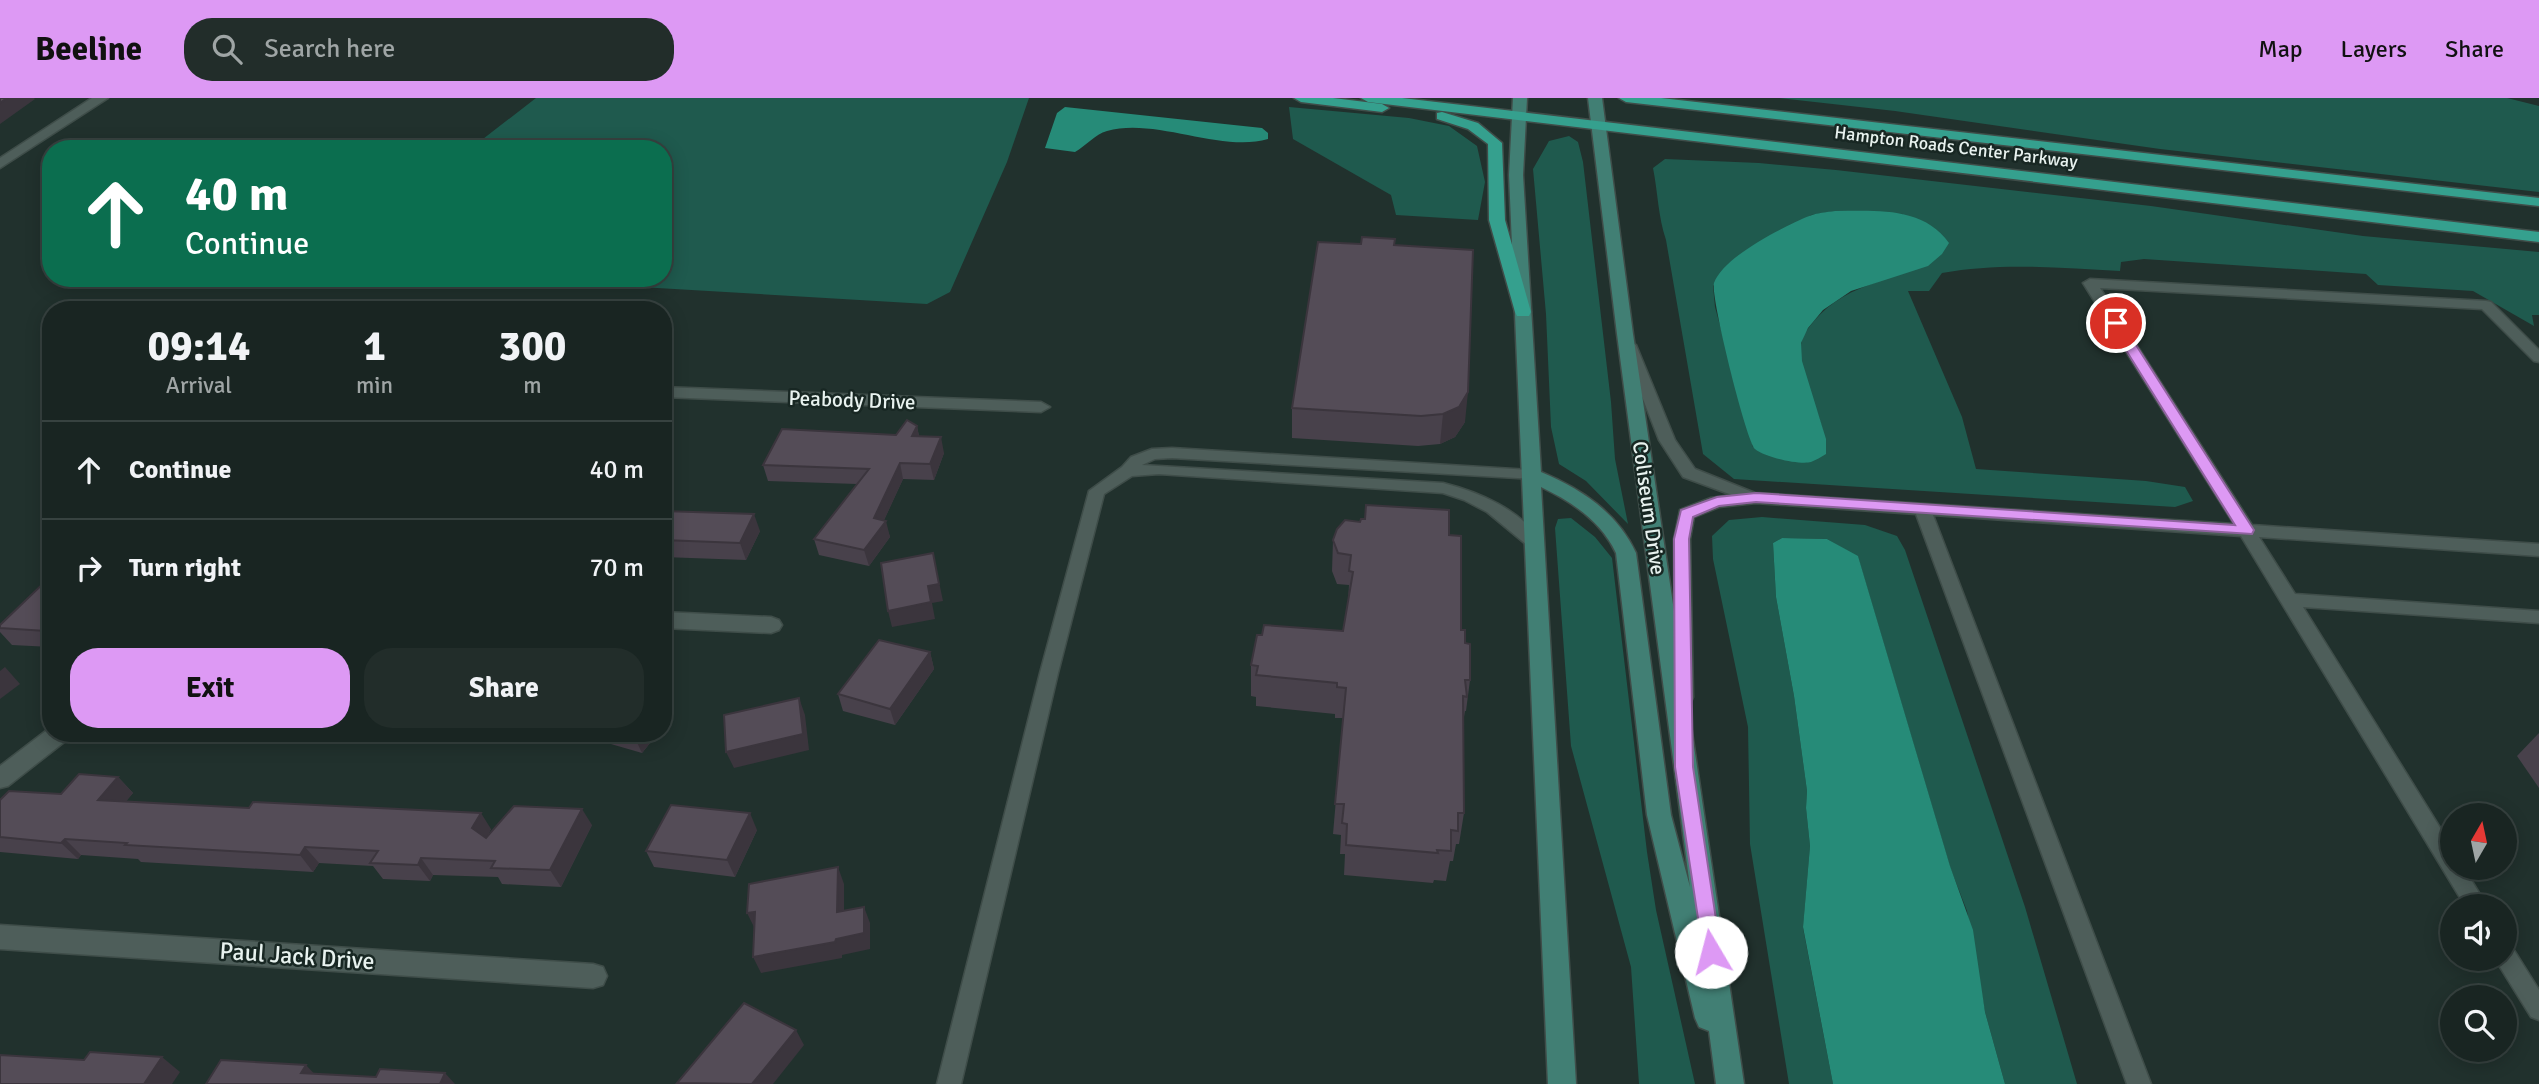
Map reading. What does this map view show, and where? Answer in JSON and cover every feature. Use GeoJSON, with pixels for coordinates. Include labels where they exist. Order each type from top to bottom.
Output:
{"type":"FeatureCollection","features":[{"type":"Feature","properties":{"kind":"main road"},"geometry":{"type":"LineString","coordinates":[[1301,98],[1434,114],[1463,121],[1490,137],[1497,148],[1497,219],[1523,312]]}},
{"type":"Feature","properties":{"kind":"main road","name":"Hampton Roads Center Parkway"},"geometry":{"type":"LineString","coordinates":[[1368,98],[2539,237]]}},
{"type":"Feature","properties":{"kind":"main road","name":"Hampton Roads Center Parkway"},"geometry":{"type":"LineString","coordinates":[[1626,98],[2539,202]]}},
{"type":"Feature","properties":{"kind":"main road"},"geometry":{"type":"LineString","coordinates":[[2292,208],[2421,232],[2539,246]]}},
{"type":"Feature","properties":{"kind":"street"},"geometry":{"type":"LineString","coordinates":[[0,164],[101,98]]}},
{"type":"Feature","properties":{"kind":"street"},"geometry":{"type":"LineString","coordinates":[[1520,98],[1516,176],[1562,1084]]}},
{"type":"Feature","properties":{"kind":"street","name":"Coliseum Drive"},"geometry":{"type":"LineString","coordinates":[[1595,98],[1728,1084]]}},
{"type":"Feature","properties":{"kind":"street","name":"Peabody Drive"},"geometry":{"type":"LineString","coordinates":[[672,392],[1041,407]]}},
{"type":"Feature","properties":{"kind":"street"},"geometry":{"type":"LineString","coordinates":[[1531,475],[1561,487],[1588,507],[1611,529],[1626,552],[1659,815],[1728,1084]]}},
{"type":"Feature","properties":{"kind":"street"},"geometry":{"type":"LineString","coordinates":[[672,620],[771,625]]}},
{"type":"Feature","properties":{"kind":"street"},"geometry":{"type":"LineString","coordinates":[[0,779],[48,742]]}},
{"type":"Feature","properties":{"kind":"street","name":"Paul Jack Drive"},"geometry":{"type":"LineString","coordinates":[[0,937],[593,976]]}},
{"type":"Feature","properties":{"kind":"lane"},"geometry":{"type":"LineString","coordinates":[[2440,847],[2290,600],[2090,283],[2486,305],[2533,347],[2539,358]]}},
{"type":"Feature","properties":{"kind":"lane"},"geometry":{"type":"LineString","coordinates":[[1625,334],[1667,440],[1689,473],[1756,498]]}},
{"type":"Feature","properties":{"kind":"lane"},"geometry":{"type":"LineString","coordinates":[[948,1084],[1097,491],[1129,471],[1137,461],[1152,454],[1172,453],[1531,475]]}},
{"type":"Feature","properties":{"kind":"lane"},"geometry":{"type":"LineString","coordinates":[[1129,471],[1159,469],[1443,488],[1464,493],[1497,509],[1534,542]]}},
{"type":"Feature","properties":{"kind":"lane"},"geometry":{"type":"LineString","coordinates":[[1684,767],[1682,539],[1686,514],[1717,502],[1756,498],[2539,550]]}},
{"type":"Feature","properties":{"kind":"lane"},"geometry":{"type":"LineString","coordinates":[[1922,509],[2139,1084]]}},
{"type":"Feature","properties":{"kind":"lane"},"geometry":{"type":"LineString","coordinates":[[2290,600],[2539,617]]}},
{"type":"Feature","properties":{"kind":"lane"},"geometry":{"type":"LineString","coordinates":[[2515,971],[2539,1010]]}},
{"type":"Feature","properties":{"kind":"shaded area"},"geometry":{"type":"Polygon","coordinates":[[[536,98],[1029,98],[1007,162],[950,292],[927,304],[640,287],[672,287],[672,140],[482,140],[536,98]]]}},
{"type":"Feature","properties":{"kind":"shaded area"},"geometry":{"type":"Polygon","coordinates":[[[1779,98],[2507,98],[2539,106],[2539,192],[2160,149],[1895,111],[1779,98]]]}},
{"type":"Feature","properties":{"kind":"shaded area"},"geometry":{"type":"Polygon","coordinates":[[[1065,107],[1262,128],[1268,133],[1268,139],[1230,142],[1146,128],[1126,128],[1107,131],[1075,152],[1045,148],[1057,113],[1065,107]]]}},
{"type":"Feature","properties":{"kind":"shaded area"},"geometry":{"type":"Polygon","coordinates":[[[1289,107],[1409,118],[1449,126],[1477,146],[1485,182],[1478,220],[1396,215],[1391,195],[1293,139],[1289,107]]]}},
{"type":"Feature","properties":{"kind":"shaded area"},"geometry":{"type":"Polygon","coordinates":[[[1569,136],[1578,142],[1583,162],[1611,402],[1615,459],[1628,524],[1586,481],[1559,464],[1551,427],[1546,314],[1533,169],[1549,141],[1569,136]]]}},
{"type":"Feature","properties":{"kind":"shaded area"},"geometry":{"type":"Polygon","coordinates":[[[1665,159],[1836,170],[2151,206],[2363,236],[2539,252],[2539,315],[2532,315],[2534,326],[2473,291],[2378,285],[2366,274],[2144,259],[2121,262],[2120,271],[2008,267],[1942,273],[1929,291],[1908,291],[1962,417],[1976,469],[2146,481],[2185,487],[2193,501],[2175,507],[1734,479],[1703,454],[1653,168],[1665,159]],[[1835,211],[1811,215],[1744,252],[1713,286],[1715,307],[1753,447],[1826,454],[1822,426],[1803,369],[1802,341],[1810,326],[1835,302],[1877,282],[1903,214],[1835,211]]]}},
{"type":"Feature","properties":{"kind":"shaded area"},"geometry":{"type":"Polygon","coordinates":[[[1835,211],[1882,211],[1912,217],[1926,222],[1949,243],[1942,254],[1928,266],[1851,291],[1823,310],[1808,328],[1801,343],[1802,361],[1826,439],[1826,454],[1806,463],[1790,461],[1759,452],[1750,440],[1723,338],[1714,283],[1729,263],[1756,244],[1809,216],[1835,211]]]}},
{"type":"Feature","properties":{"kind":"shaded area"},"geometry":{"type":"Polygon","coordinates":[[[1762,517],[1865,525],[1897,536],[1905,550],[2025,907],[2077,1084],[2005,1084],[1985,1012],[1967,911],[1950,867],[1858,557],[1827,539],[1782,538],[1773,543],[1776,597],[1794,696],[1807,791],[1810,846],[1803,928],[1833,1084],[1789,1084],[1750,844],[1748,727],[1713,559],[1712,536],[1729,520],[1762,517]]]}},
{"type":"Feature","properties":{"kind":"shaded area"},"geometry":{"type":"Polygon","coordinates":[[[1571,518],[1595,537],[1612,558],[1656,910],[1695,1084],[1639,1084],[1631,967],[1571,746],[1555,528],[1558,519],[1571,518]]]}},
{"type":"Feature","properties":{"kind":"shaded area"},"geometry":{"type":"Polygon","coordinates":[[[1782,538],[1827,539],[1858,556],[1950,866],[1973,930],[1985,1012],[2005,1084],[1833,1084],[1803,927],[1810,846],[1807,791],[1794,696],[1776,597],[1773,543],[1782,538]]]}},
{"type":"Feature","properties":{"kind":"building"},"geometry":{"type":"Polygon","coordinates":[[[1362,237],[1395,239],[1394,245],[1473,250],[1468,392],[1459,407],[1443,414],[1421,416],[1292,408],[1318,242],[1361,244],[1362,237]]]}},
{"type":"Feature","properties":{"kind":"building"},"geometry":{"type":"Polygon","coordinates":[[[907,420],[917,426],[912,436],[941,437],[930,464],[900,463],[874,518],[886,521],[864,550],[814,539],[869,469],[763,465],[782,429],[896,435],[907,420]]]}},
{"type":"Feature","properties":{"kind":"building"},"geometry":{"type":"Polygon","coordinates":[[[1366,505],[1449,510],[1449,535],[1461,536],[1461,630],[1465,630],[1465,643],[1470,644],[1470,680],[1465,680],[1467,697],[1463,696],[1464,813],[1458,813],[1458,831],[1451,830],[1451,851],[1437,850],[1438,853],[1346,845],[1347,824],[1342,823],[1344,804],[1335,804],[1346,688],[1337,687],[1337,683],[1256,675],[1258,666],[1251,665],[1257,635],[1262,635],[1264,625],[1343,631],[1353,572],[1349,571],[1351,555],[1338,553],[1333,540],[1337,529],[1345,520],[1360,522],[1365,519],[1366,505]]]}},
{"type":"Feature","properties":{"kind":"building"},"geometry":{"type":"Polygon","coordinates":[[[672,511],[754,514],[740,543],[672,540],[672,511]]]}},
{"type":"Feature","properties":{"kind":"building"},"geometry":{"type":"Polygon","coordinates":[[[933,553],[939,584],[928,586],[931,602],[888,611],[881,563],[933,553]]]}},
{"type":"Feature","properties":{"kind":"building"},"geometry":{"type":"Polygon","coordinates":[[[42,585],[42,631],[0,628],[42,585]]]}},
{"type":"Feature","properties":{"kind":"building"},"geometry":{"type":"Polygon","coordinates":[[[879,640],[930,652],[890,709],[838,694],[879,640]]]}},
{"type":"Feature","properties":{"kind":"building"},"geometry":{"type":"Polygon","coordinates":[[[799,698],[803,734],[726,752],[724,715],[799,698]]]}},
{"type":"Feature","properties":{"kind":"building"},"geometry":{"type":"Polygon","coordinates":[[[79,774],[118,777],[98,800],[249,808],[253,802],[481,813],[472,828],[486,838],[514,806],[582,809],[550,870],[491,868],[495,861],[421,858],[418,865],[370,863],[378,851],[305,847],[300,855],[65,839],[61,843],[0,837],[0,800],[9,791],[61,794],[79,774]]]}},
{"type":"Feature","properties":{"kind":"building"},"geometry":{"type":"Polygon","coordinates":[[[671,805],[750,813],[727,860],[646,851],[671,805]]]}},
{"type":"Feature","properties":{"kind":"building"},"geometry":{"type":"Polygon","coordinates":[[[838,867],[837,912],[864,907],[864,933],[836,939],[835,942],[753,957],[755,912],[747,913],[749,884],[838,867]]]}},
{"type":"Feature","properties":{"kind":"building"},"geometry":{"type":"Polygon","coordinates":[[[744,1003],[796,1030],[752,1084],[677,1083],[744,1003]]]}},
{"type":"Feature","properties":{"kind":"building"},"geometry":{"type":"Polygon","coordinates":[[[90,1052],[162,1057],[144,1084],[0,1084],[0,1055],[84,1060],[90,1052]]]}},
{"type":"Feature","properties":{"kind":"building"},"geometry":{"type":"Polygon","coordinates":[[[221,1060],[306,1065],[301,1073],[376,1077],[380,1069],[445,1073],[440,1084],[206,1084],[221,1060]]]}},
{"type":"Feature","properties":{"kind":"route"},"geometry":{"type":"LineString","coordinates":[[1711,952],[1684,767],[1682,539],[1686,514],[1717,502],[1756,498],[2246,530],[2116,323]]}}]}
